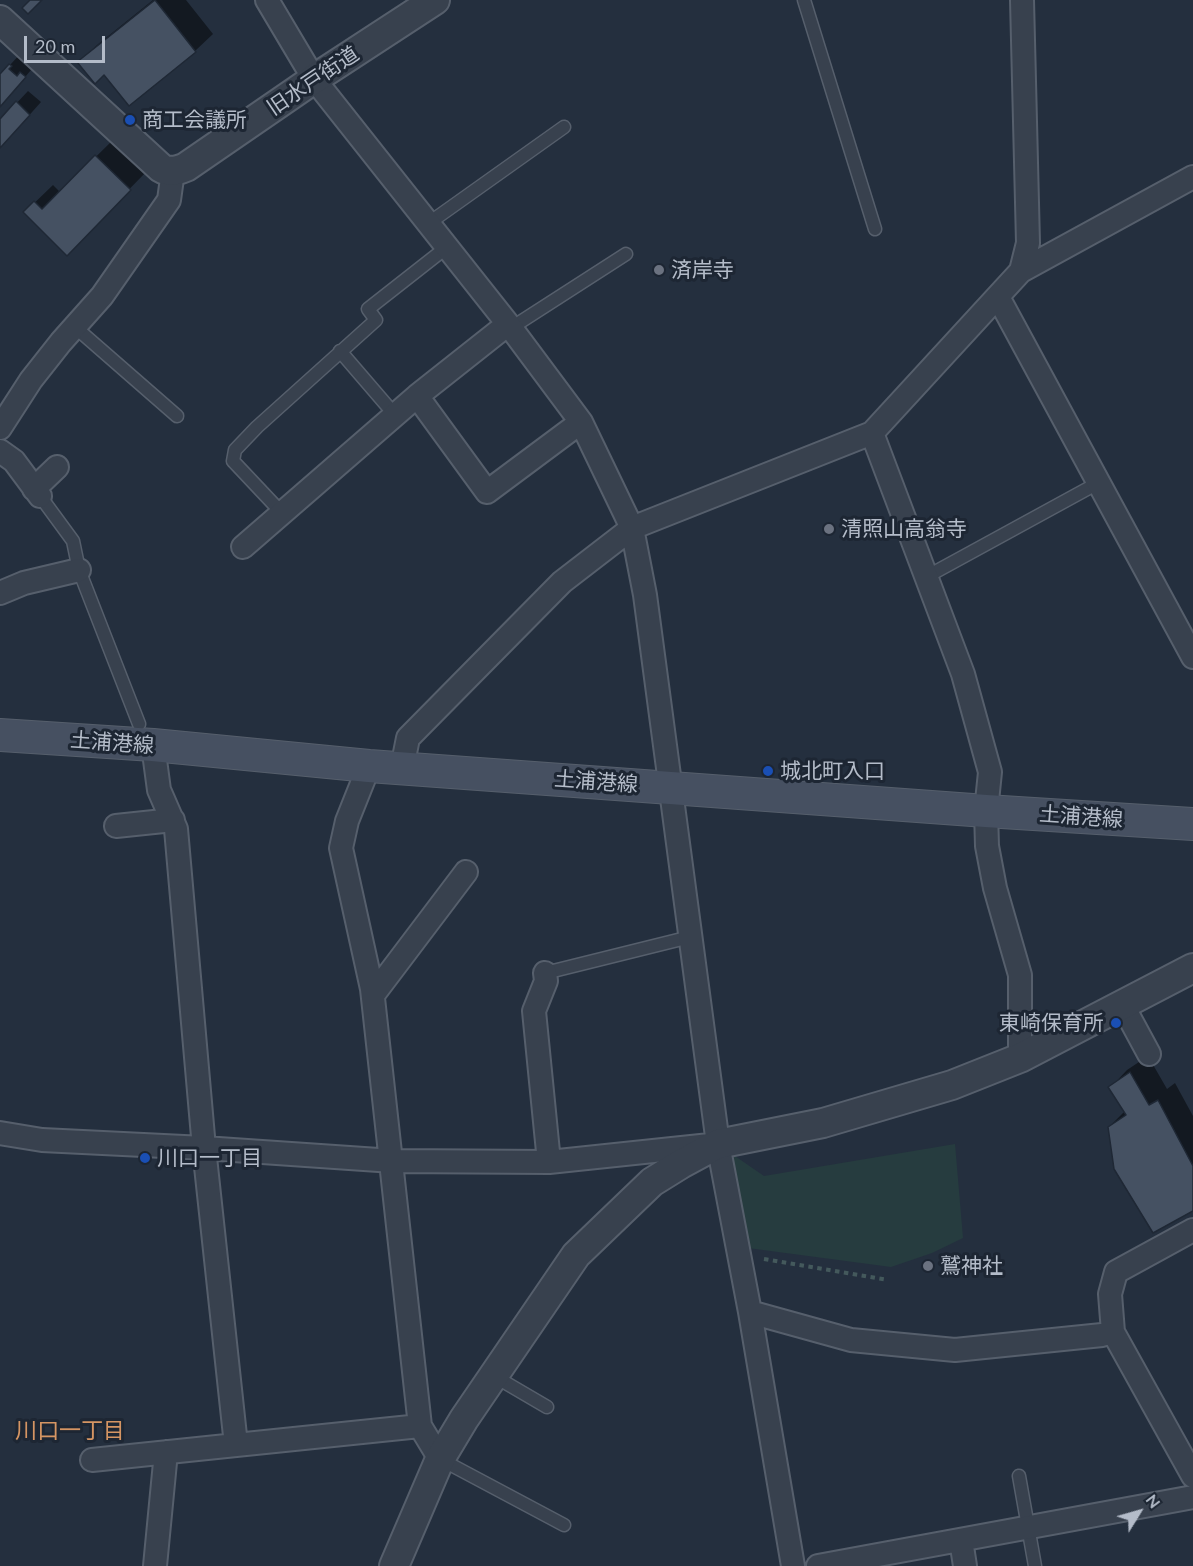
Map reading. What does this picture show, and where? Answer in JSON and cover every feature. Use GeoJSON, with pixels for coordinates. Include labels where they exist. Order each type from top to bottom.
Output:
{"type":"FeatureCollection","features":[{"type":"Feature","properties":{"kind":"main road","name":"土浦港線"},"geometry":{"type":"LineString","coordinates":[[0,735],[146,735],[402,768],[1193,824]]}},
{"type":"Feature","properties":{"kind":"street"},"geometry":{"type":"LineString","coordinates":[[267,0],[314,79],[429,223],[581,422],[632,528],[645,595],[718,1144],[750,1312],[793,1566]]}},
{"type":"Feature","properties":{"kind":"street","name":"旧水戸街道"},"geometry":{"type":"LineString","coordinates":[[173,171],[186,167],[435,0]]}},
{"type":"Feature","properties":{"kind":"street"},"geometry":{"type":"LineString","coordinates":[[1021,271],[1028,243],[1022,0]]}},
{"type":"Feature","properties":{"kind":"street"},"geometry":{"type":"LineString","coordinates":[[0,20],[161,168],[173,171],[169,200],[102,296],[31,380],[0,428]]}},
{"type":"Feature","properties":{"kind":"street"},"geometry":{"type":"LineString","coordinates":[[402,768],[408,738],[562,582],[632,528],[872,433],[1021,271],[1193,177]]}},
{"type":"Feature","properties":{"kind":"street"},"geometry":{"type":"LineString","coordinates":[[998,297],[1193,657]]}},
{"type":"Feature","properties":{"kind":"street"},"geometry":{"type":"LineString","coordinates":[[243,547],[417,396],[509,326]]}},
{"type":"Feature","properties":{"kind":"street"},"geometry":{"type":"LineString","coordinates":[[417,396],[488,492],[581,422]]}},
{"type":"Feature","properties":{"kind":"street"},"geometry":{"type":"LineString","coordinates":[[872,433],[963,674],[990,772],[986,811],[987,846],[995,888],[1020,975],[1020,1058]]}},
{"type":"Feature","properties":{"kind":"street"},"geometry":{"type":"LineString","coordinates":[[0,451],[14,461],[37,492],[57,467]]}},
{"type":"Feature","properties":{"kind":"street"},"geometry":{"type":"LineString","coordinates":[[0,592],[24,583],[79,570]]}},
{"type":"Feature","properties":{"kind":"street"},"geometry":{"type":"LineString","coordinates":[[146,735],[159,790],[176,829],[204,1148],[236,1445]]}},
{"type":"Feature","properties":{"kind":"street"},"geometry":{"type":"LineString","coordinates":[[369,765],[347,821],[341,848],[373,995],[393,1161],[420,1426],[440,1459]]}},
{"type":"Feature","properties":{"kind":"street"},"geometry":{"type":"LineString","coordinates":[[116,826],[172,820]]}},
{"type":"Feature","properties":{"kind":"street"},"geometry":{"type":"LineString","coordinates":[[373,995],[466,872]]}},
{"type":"Feature","properties":{"kind":"street"},"geometry":{"type":"LineString","coordinates":[[0,1133],[42,1140],[393,1161],[549,1162],[718,1144],[823,1123],[952,1085],[1020,1058],[1193,968]]}},
{"type":"Feature","properties":{"kind":"street"},"geometry":{"type":"LineString","coordinates":[[545,973],[546,981],[534,1011],[549,1162]]}},
{"type":"Feature","properties":{"kind":"street"},"geometry":{"type":"LineString","coordinates":[[1122,1004],[1149,1054]]}},
{"type":"Feature","properties":{"kind":"street"},"geometry":{"type":"LineString","coordinates":[[394,1566],[440,1459],[576,1255],[652,1182],[718,1144]]}},
{"type":"Feature","properties":{"kind":"street"},"geometry":{"type":"LineString","coordinates":[[1193,1230],[1116,1272],[1110,1294],[1113,1332],[1193,1476]]}},
{"type":"Feature","properties":{"kind":"street"},"geometry":{"type":"LineString","coordinates":[[750,1312],[851,1340],[955,1350],[1113,1332]]}},
{"type":"Feature","properties":{"kind":"street"},"geometry":{"type":"LineString","coordinates":[[92,1460],[420,1426]]}},
{"type":"Feature","properties":{"kind":"street"},"geometry":{"type":"LineString","coordinates":[[155,1566],[166,1452]]}},
{"type":"Feature","properties":{"kind":"street"},"geometry":{"type":"LineString","coordinates":[[818,1566],[1193,1497]]}},
{"type":"Feature","properties":{"kind":"street"},"geometry":{"type":"LineString","coordinates":[[961,1540],[965,1566]]}},
{"type":"Feature","properties":{"kind":"lane"},"geometry":{"type":"LineString","coordinates":[[804,0],[875,229]]}},
{"type":"Feature","properties":{"kind":"lane"},"geometry":{"type":"LineString","coordinates":[[429,223],[564,126]]}},
{"type":"Feature","properties":{"kind":"lane"},"geometry":{"type":"LineString","coordinates":[[282,513],[233,461],[235,450],[376,320],[369,309],[447,247]]}},
{"type":"Feature","properties":{"kind":"lane"},"geometry":{"type":"LineString","coordinates":[[509,326],[626,254]]}},
{"type":"Feature","properties":{"kind":"lane"},"geometry":{"type":"LineString","coordinates":[[75,327],[177,416]]}},
{"type":"Feature","properties":{"kind":"lane"},"geometry":{"type":"LineString","coordinates":[[340,351],[395,415]]}},
{"type":"Feature","properties":{"kind":"lane"},"geometry":{"type":"LineString","coordinates":[[926,577],[1098,483]]}},
{"type":"Feature","properties":{"kind":"lane"},"geometry":{"type":"LineString","coordinates":[[37,492],[73,542],[79,570],[146,735]]}},
{"type":"Feature","properties":{"kind":"lane"},"geometry":{"type":"LineString","coordinates":[[545,973],[690,937]]}},
{"type":"Feature","properties":{"kind":"lane"},"geometry":{"type":"LineString","coordinates":[[494,1376],[547,1407]]}},
{"type":"Feature","properties":{"kind":"lane"},"geometry":{"type":"LineString","coordinates":[[440,1459],[564,1525]]}},
{"type":"Feature","properties":{"kind":"lane"},"geometry":{"type":"LineString","coordinates":[[1019,1476],[1035,1566]]}},
{"type":"Feature","properties":{"kind":"path"},"geometry":{"type":"LineString","coordinates":[[739,1255],[888,1280]]}},
{"type":"Feature","properties":{"kind":"green space"},"geometry":{"type":"Polygon","coordinates":[[[955,1144],[963,1238],[932,1253],[891,1267],[748,1248],[732,1154],[764,1176],[955,1144]]]}},
{"type":"Feature","properties":{"kind":"building"},"geometry":{"type":"Polygon","coordinates":[[[30,0],[42,0],[28,14],[22,8],[30,0]]]}},
{"type":"Feature","properties":{"kind":"building"},"geometry":{"type":"Polygon","coordinates":[[[155,0],[196,52],[129,106],[104,75],[95,84],[77,62],[155,0]]]}},
{"type":"Feature","properties":{"kind":"building"},"geometry":{"type":"Polygon","coordinates":[[[9,64],[12,66],[9,69],[17,76],[20,72],[26,77],[0,107],[0,74],[9,64]]]}},
{"type":"Feature","properties":{"kind":"building"},"geometry":{"type":"Polygon","coordinates":[[[16,101],[30,115],[0,148],[0,119],[16,101]]]}},
{"type":"Feature","properties":{"kind":"building"},"geometry":{"type":"Polygon","coordinates":[[[95,155],[131,190],[67,256],[23,212],[34,201],[42,209],[95,155]]]}},
{"type":"Feature","properties":{"kind":"building"},"geometry":{"type":"Polygon","coordinates":[[[1130,1072],[1149,1105],[1158,1100],[1193,1166],[1193,1211],[1153,1233],[1114,1169],[1108,1127],[1126,1115],[1108,1087],[1130,1072]]]}},
{"type":"Feature","properties":{"kind":"place","name":"商工会議所"},"geometry":{"type":"Point","coordinates":[130,120]}},
{"type":"Feature","properties":{"kind":"place","name":"済岸寺"},"geometry":{"type":"Point","coordinates":[659,270]}},
{"type":"Feature","properties":{"kind":"place","name":"清照山高翁寺"},"geometry":{"type":"Point","coordinates":[829,529]}},
{"type":"Feature","properties":{"kind":"place","name":"城北町入口"},"geometry":{"type":"Point","coordinates":[768,771]}},
{"type":"Feature","properties":{"kind":"place","name":"東崎保育所"},"geometry":{"type":"Point","coordinates":[1116,1023]}},
{"type":"Feature","properties":{"kind":"place","name":"川口一丁目"},"geometry":{"type":"Point","coordinates":[145,1158]}},
{"type":"Feature","properties":{"kind":"place","name":"鷲神社"},"geometry":{"type":"Point","coordinates":[928,1266]}},
{"type":"Feature","properties":{"kind":"district","name":"川口一丁目"},"geometry":{"type":"Point","coordinates":[70,1431]}}]}
